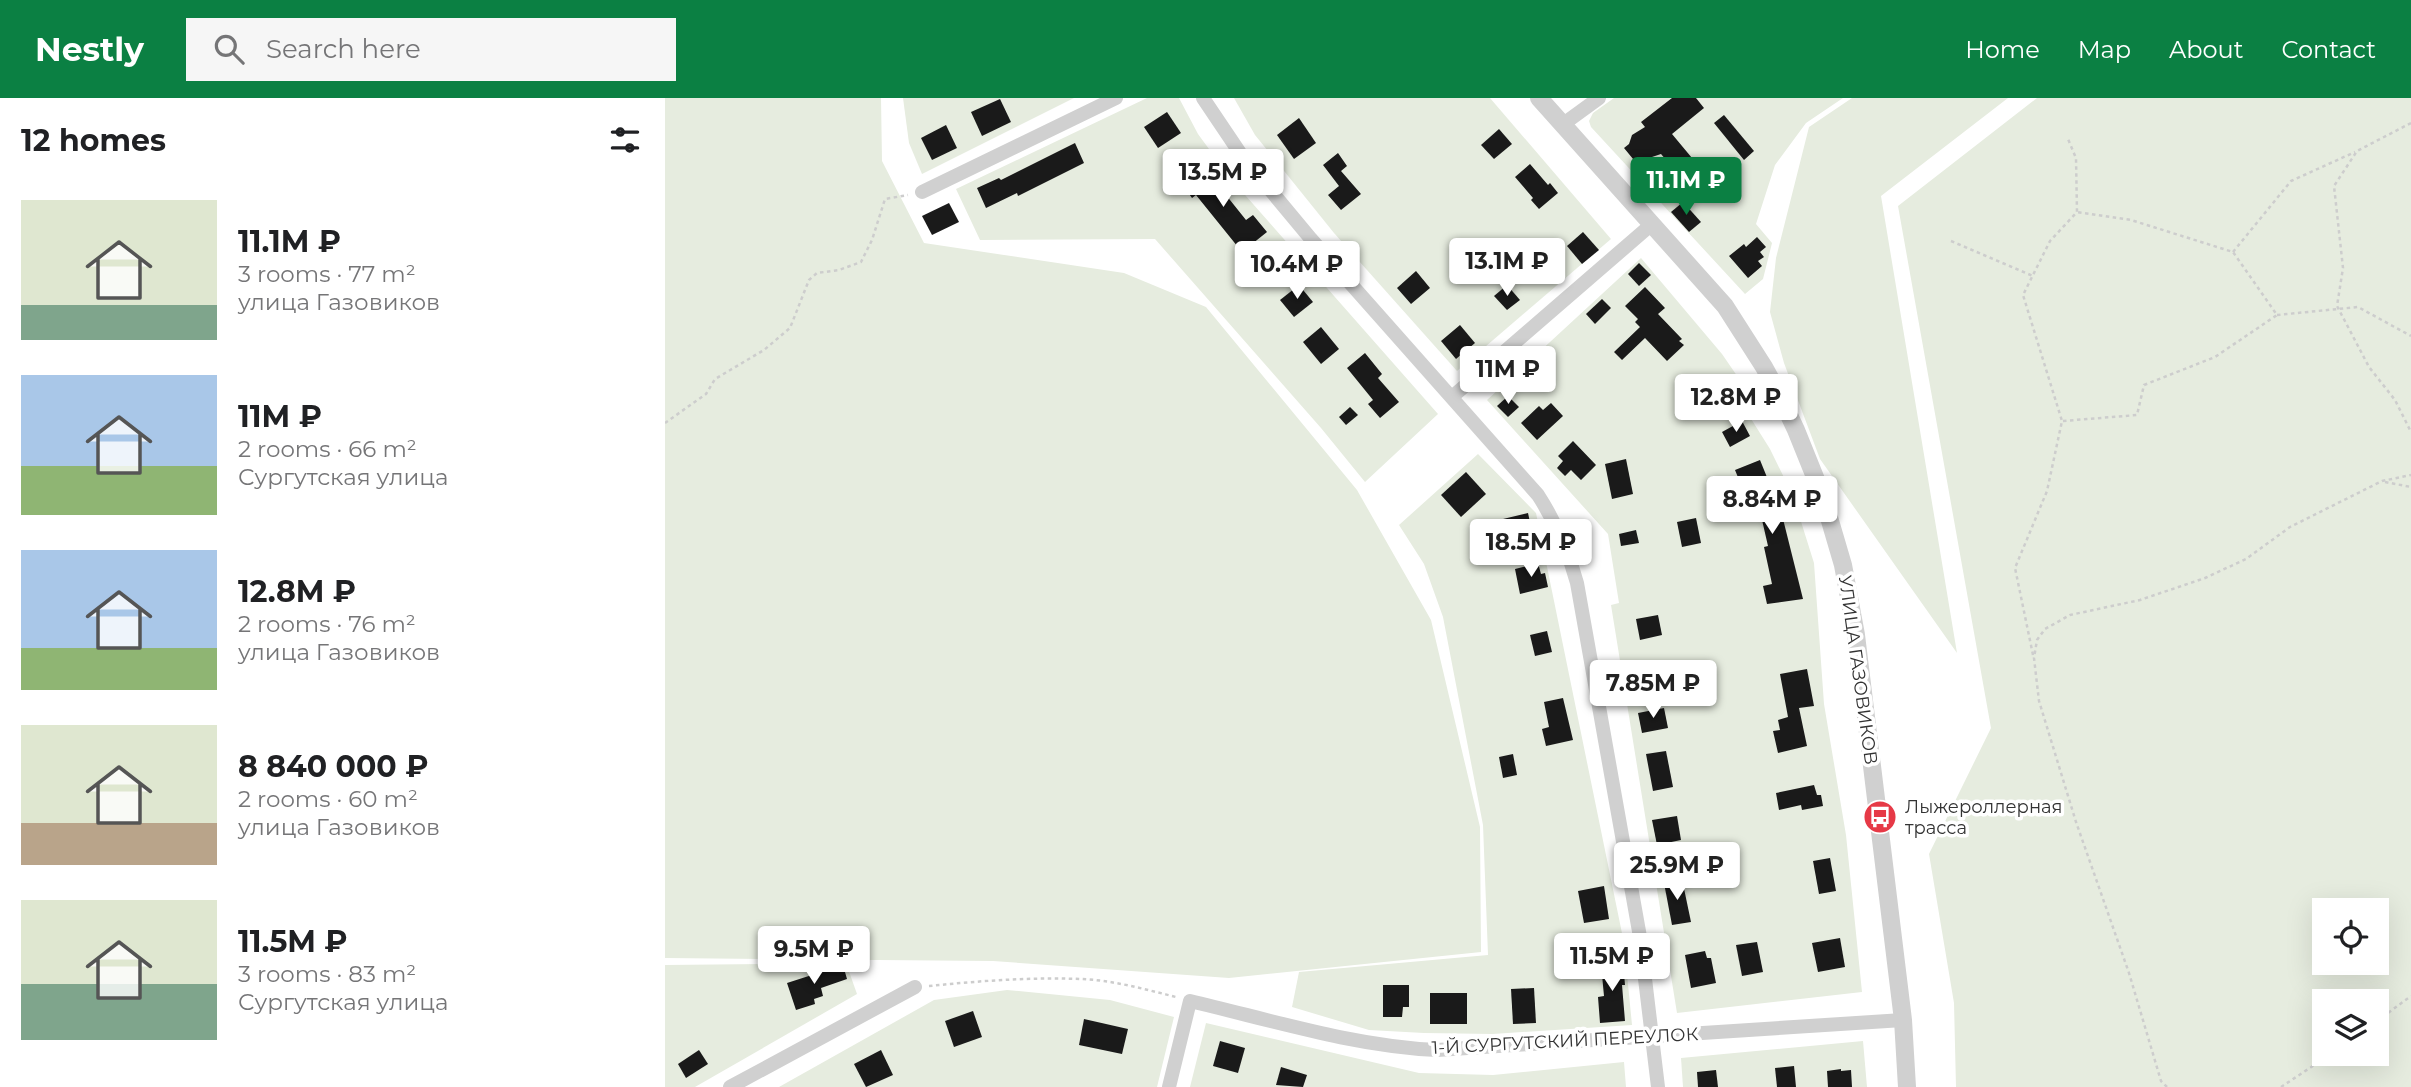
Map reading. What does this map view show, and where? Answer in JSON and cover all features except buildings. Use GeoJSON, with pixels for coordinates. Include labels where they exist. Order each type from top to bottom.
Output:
{"type":"FeatureCollection","features":[{"type":"Feature","properties":{"kind":"street"},"geometry":{"type":"LineString","coordinates":[[922,192],[1116,98]]}},
{"type":"Feature","properties":{"kind":"street"},"geometry":{"type":"LineString","coordinates":[[1203,98],[1242,156],[1311,239],[1452,397],[1481,434],[1538,495],[1554,520],[1568,551],[1577,583],[1640,937],[1658,1087]]}},
{"type":"Feature","properties":{"kind":"street","name":"УЛИЦА ГАЗОВИКОВ"},"geometry":{"type":"LineString","coordinates":[[1539,98],[1725,306],[1764,367],[1801,442],[1834,531],[1856,635],[1903,1020],[1907,1087]]}},
{"type":"Feature","properties":{"kind":"street"},"geometry":{"type":"LineString","coordinates":[[1562,125],[1599,98]]}},
{"type":"Feature","properties":{"kind":"street"},"geometry":{"type":"LineString","coordinates":[[1452,397],[1652,224]]}},
{"type":"Feature","properties":{"kind":"street"},"geometry":{"type":"LineString","coordinates":[[730,1087],[915,987]]}},
{"type":"Feature","properties":{"kind":"street"},"geometry":{"type":"LineString","coordinates":[[1169,1087],[1190,1001]]}},
{"type":"Feature","properties":{"kind":"street","name":"1-Й СУРГУТСКИЙ ПЕРЕУЛОК"},"geometry":{"type":"LineString","coordinates":[[1190,1001],[1366,1042],[1403,1048],[1487,1048],[1903,1020]]}},
{"type":"Feature","properties":{"kind":"path"},"geometry":{"type":"LineString","coordinates":[[2233,252],[2291,181],[2411,123]]}},
{"type":"Feature","properties":{"kind":"path"},"geometry":{"type":"LineString","coordinates":[[2068,139],[2076,159],[2077,212],[2050,241],[2023,295],[2062,421],[2047,491],[2015,568],[2034,658],[2039,701],[2165,1087]]}},
{"type":"Feature","properties":{"kind":"path"},"geometry":{"type":"LineString","coordinates":[[2357,151],[2334,186],[2343,268],[2337,306],[2369,367],[2396,400],[2411,432]]}},
{"type":"Feature","properties":{"kind":"path"},"geometry":{"type":"LineString","coordinates":[[665,424],[706,394],[715,379],[764,350],[790,328],[809,280],[817,274],[861,262],[872,240],[885,199],[922,192]]}},
{"type":"Feature","properties":{"kind":"path"},"geometry":{"type":"LineString","coordinates":[[2077,212],[2131,220],[2233,252],[2277,315]]}},
{"type":"Feature","properties":{"kind":"path"},"geometry":{"type":"LineString","coordinates":[[1951,241],[2033,276]]}},
{"type":"Feature","properties":{"kind":"path"},"geometry":{"type":"LineString","coordinates":[[2062,421],[2137,415],[2144,385],[2215,357],[2277,315],[2358,307],[2411,336]]}},
{"type":"Feature","properties":{"kind":"path"},"geometry":{"type":"LineString","coordinates":[[2034,658],[2037,640],[2041,635],[2070,615],[2140,600],[2205,578],[2246,559],[2290,527],[2382,481],[2411,475]]}},
{"type":"Feature","properties":{"kind":"path"},"geometry":{"type":"LineString","coordinates":[[2382,481],[2411,487]]}},
{"type":"Feature","properties":{"kind":"path"},"geometry":{"type":"LineString","coordinates":[[915,987],[1022,979],[1082,979],[1132,986],[1190,1001]]}},
{"type":"Feature","properties":{"kind":"path"},"geometry":{"type":"LineString","coordinates":[[2389,1012],[2411,996]]}},
{"type":"Feature","properties":{"kind":"path"},"geometry":{"type":"LineString","coordinates":[[2281,1087],[2313,1066]]}},
{"type":"Feature","properties":{"kind":"shaded area"},"geometry":{"type":"Polygon","coordinates":[[[665,98],[881,98],[882,161],[924,243],[1124,273],[1206,307],[1357,490],[1431,620],[1480,827],[1481,952],[1229,978],[993,961],[665,958],[665,98]]]}},
{"type":"Feature","properties":{"kind":"shaded area"},"geometry":{"type":"Polygon","coordinates":[[[903,98],[1074,98],[922,174],[909,143],[903,98]]]}},
{"type":"Feature","properties":{"kind":"shaded area"},"geometry":{"type":"Polygon","coordinates":[[[1147,98],[1179,98],[1198,134],[1231,179],[1438,414],[1365,482],[1155,239],[980,240],[956,189],[1147,98]]]}},
{"type":"Feature","properties":{"kind":"shaded area"},"geometry":{"type":"Polygon","coordinates":[[[1234,98],[1490,98],[1611,239],[1457,371],[1334,233],[1255,135],[1234,98]]]}},
{"type":"Feature","properties":{"kind":"shaded area"},"geometry":{"type":"Polygon","coordinates":[[[1614,98],[1843,98],[1806,123],[1775,165],[1756,224],[1772,243],[1763,279],[1745,294],[1591,127],[1589,121],[1593,113],[1614,98]]]}},
{"type":"Feature","properties":{"kind":"shaded area"},"geometry":{"type":"Polygon","coordinates":[[[1852,98],[2008,98],[1881,196],[1957,653],[1820,459],[1784,363],[1770,312],[1776,258],[1809,127],[1852,98]]]}},
{"type":"Feature","properties":{"kind":"shaded area"},"geometry":{"type":"Polygon","coordinates":[[[2037,98],[2411,98],[2411,1087],[1956,1087],[1954,1003],[1929,854],[1991,728],[1898,206],[2037,98]]]}},
{"type":"Feature","properties":{"kind":"shaded area"},"geometry":{"type":"Polygon","coordinates":[[[1641,258],[1722,354],[1753,399],[1743,406],[1770,449],[1793,496],[1814,563],[1824,704],[1846,835],[1862,992],[1677,1013],[1611,605],[1619,603],[1608,534],[1487,400],[1641,258]]]}},
{"type":"Feature","properties":{"kind":"shaded area"},"geometry":{"type":"Polygon","coordinates":[[[1478,454],[1536,513],[1624,943],[1632,1025],[1493,1034],[1424,1033],[1369,1030],[1292,1007],[1299,972],[1488,955],[1483,825],[1443,617],[1424,564],[1399,525],[1478,454]]]}},
{"type":"Feature","properties":{"kind":"shaded area"},"geometry":{"type":"Polygon","coordinates":[[[846,963],[857,994],[695,1087],[665,1087],[665,965],[846,963]]]}},
{"type":"Feature","properties":{"kind":"shaded area"},"geometry":{"type":"Polygon","coordinates":[[[1007,990],[1110,1000],[1174,1017],[1157,1087],[779,1087],[934,1000],[1007,990]]]}},
{"type":"Feature","properties":{"kind":"shaded area"},"geometry":{"type":"Polygon","coordinates":[[[1206,1023],[1419,1073],[1493,1075],[1624,1062],[1626,1087],[1190,1087],[1206,1023]]]}},
{"type":"Feature","properties":{"kind":"shaded area"},"geometry":{"type":"Polygon","coordinates":[[[1863,1041],[1867,1087],[1683,1087],[1681,1058],[1863,1041]]]}},
{"type":"Feature","properties":{"kind":"place","name":"Лыжероллерная трасса"},"geometry":{"type":"Point","coordinates":[1880,817]}}]}
